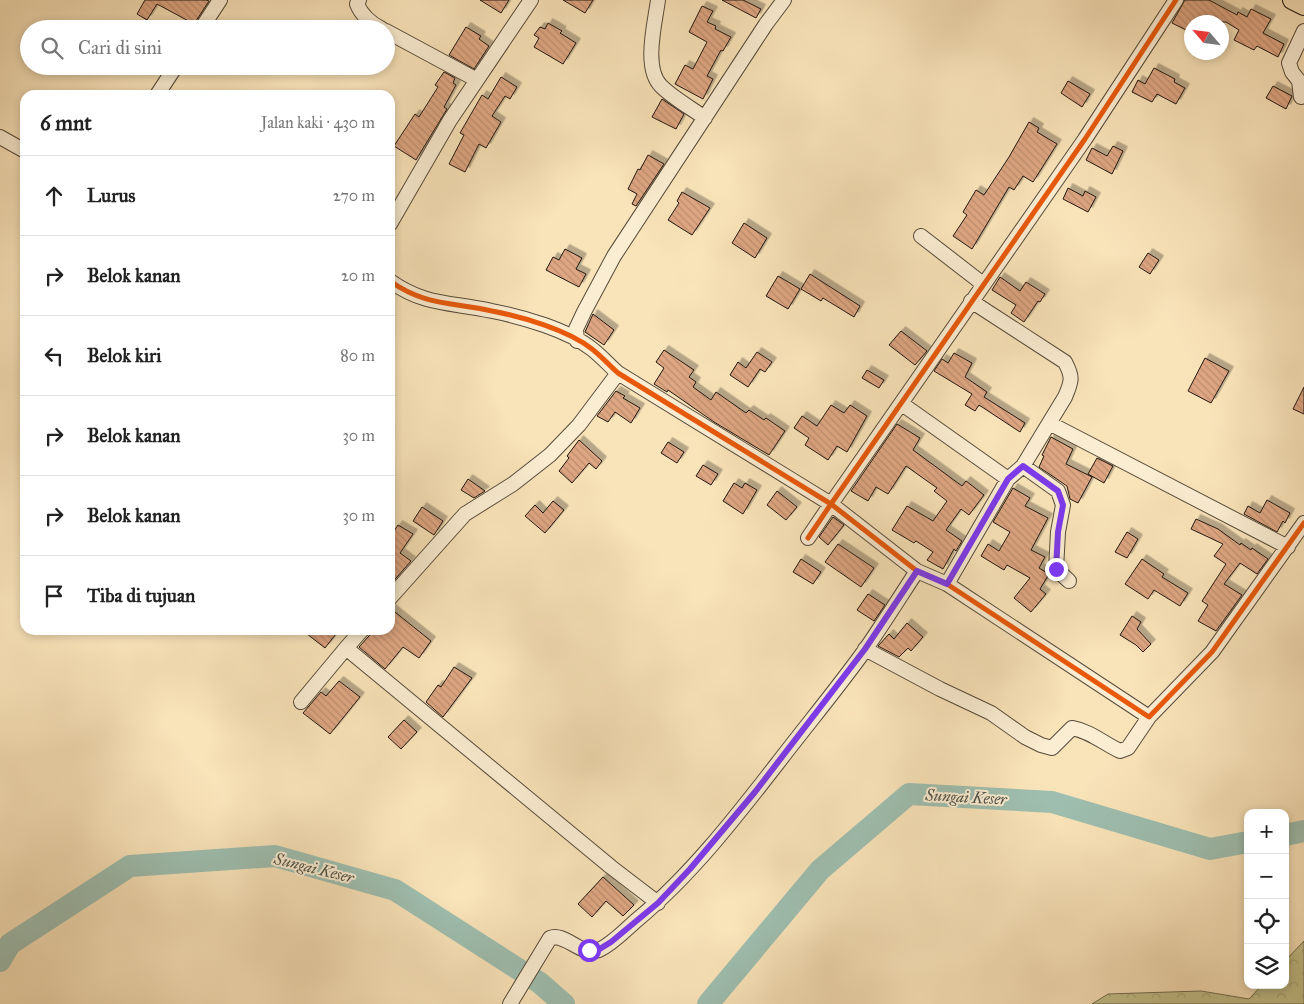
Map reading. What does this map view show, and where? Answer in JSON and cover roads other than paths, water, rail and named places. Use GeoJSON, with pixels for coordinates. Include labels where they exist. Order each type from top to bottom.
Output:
{"type":"FeatureCollection","features":[{"type":"Feature","properties":{"kind":"street"},"geometry":{"type":"LineString","coordinates":[[207,20],[220,0]]}},
{"type":"Feature","properties":{"kind":"street"},"geometry":{"type":"LineString","coordinates":[[358,0],[357,4],[360,12],[369,20]]}},
{"type":"Feature","properties":{"kind":"street"},"geometry":{"type":"LineString","coordinates":[[395,215],[450,120],[531,0]]}},
{"type":"Feature","properties":{"kind":"street"},"geometry":{"type":"LineString","coordinates":[[658,0],[652,45],[652,70],[655,78],[661,87],[705,118]]}},
{"type":"Feature","properties":{"kind":"street"},"geometry":{"type":"LineString","coordinates":[[577,340],[576,329],[614,256],[766,24],[784,0]]}},
{"type":"Feature","properties":{"kind":"street"},"geometry":{"type":"LineString","coordinates":[[808,538],[1085,139],[1176,0]]}},
{"type":"Feature","properties":{"kind":"street"},"geometry":{"type":"LineString","coordinates":[[1300,98],[1299,81],[1289,64],[1304,30]]}},
{"type":"Feature","properties":{"kind":"street"},"geometry":{"type":"LineString","coordinates":[[395,36],[477,80]]}},
{"type":"Feature","properties":{"kind":"street"},"geometry":{"type":"LineString","coordinates":[[160,90],[170,75]]}},
{"type":"Feature","properties":{"kind":"street"},"geometry":{"type":"LineString","coordinates":[[0,137],[20,148]]}},
{"type":"Feature","properties":{"kind":"street"},"geometry":{"type":"LineString","coordinates":[[921,236],[983,284]]}},
{"type":"Feature","properties":{"kind":"street"},"geometry":{"type":"LineString","coordinates":[[395,284],[418,297],[441,303],[491,310],[525,318],[577,340],[592,349],[618,373],[831,504],[917,571],[947,584],[1149,717]]}},
{"type":"Feature","properties":{"kind":"street"},"geometry":{"type":"LineString","coordinates":[[947,584],[1008,479],[1023,466],[1065,397],[1072,374],[1065,362],[971,301]]}},
{"type":"Feature","properties":{"kind":"street"},"geometry":{"type":"LineString","coordinates":[[395,592],[465,514],[513,484],[550,454],[579,426],[618,373]]}},
{"type":"Feature","properties":{"kind":"street"},"geometry":{"type":"LineString","coordinates":[[902,404],[1008,479]]}},
{"type":"Feature","properties":{"kind":"street"},"geometry":{"type":"LineString","coordinates":[[1049,423],[1288,547]]}},
{"type":"Feature","properties":{"kind":"street"},"geometry":{"type":"LineString","coordinates":[[1023,466],[1058,491],[1063,505],[1058,532],[1056,569],[1069,581]]}},
{"type":"Feature","properties":{"kind":"street"},"geometry":{"type":"LineString","coordinates":[[865,649],[940,689],[991,713],[1025,737],[1041,745],[1052,748],[1072,728],[1081,729],[1092,734],[1107,745],[1120,751],[1128,748],[1149,717],[1212,652],[1304,524]]}},
{"type":"Feature","properties":{"kind":"street"},"geometry":{"type":"LineString","coordinates":[[510,1004],[550,938],[554,936],[563,938],[576,947],[598,950],[611,942],[658,903],[690,869],[755,792],[865,649],[917,571]]}},
{"type":"Feature","properties":{"kind":"street"},"geometry":{"type":"LineString","coordinates":[[301,702],[358,635]]}},
{"type":"Feature","properties":{"kind":"street"},"geometry":{"type":"LineString","coordinates":[[346,648],[611,867],[658,903]]}},
{"type":"Feature","properties":{"kind":"waterway","name":"Sungai Keser"},"geometry":{"type":"LineString","coordinates":[[708,1004],[820,870],[909,794],[1052,802],[1210,849],[1244,843]]}},
{"type":"Feature","properties":{"kind":"waterway","name":"Sungai Keser"},"geometry":{"type":"LineString","coordinates":[[1289,834],[1304,831]]}},
{"type":"Feature","properties":{"kind":"waterway","name":"Sungai Keser"},"geometry":{"type":"LineString","coordinates":[[0,961],[10,944],[130,866],[275,856],[395,890],[540,983],[564,1004]]}}]}
